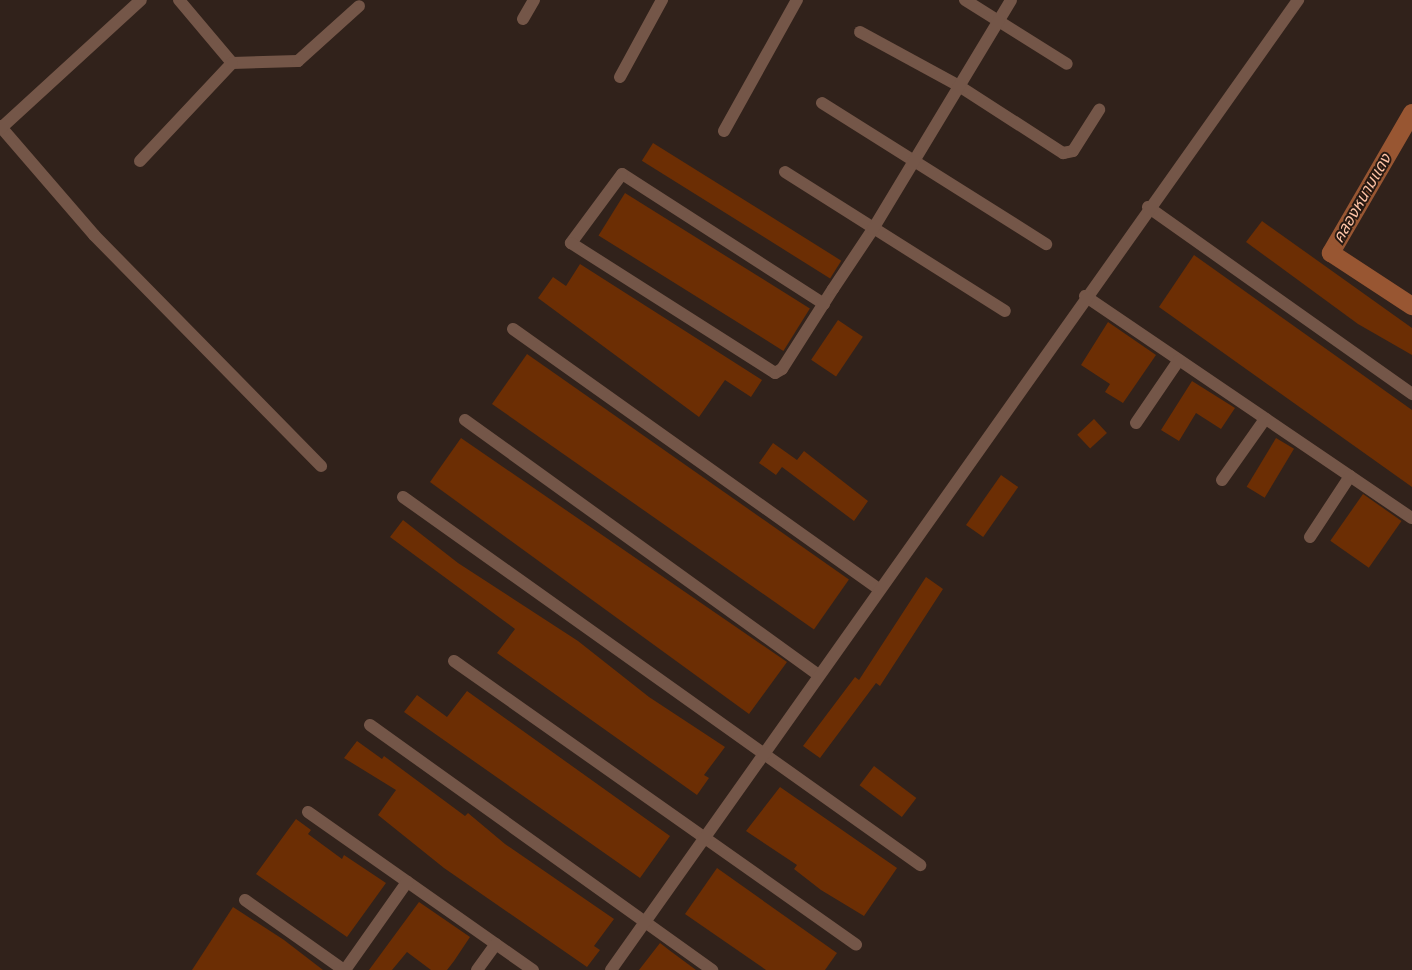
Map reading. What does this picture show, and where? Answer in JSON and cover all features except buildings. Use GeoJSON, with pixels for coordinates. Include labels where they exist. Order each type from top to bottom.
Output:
{"type":"FeatureCollection","features":[{"type":"Feature","properties":{"kind":"street"},"geometry":{"type":"LineString","coordinates":[[141,0],[1,127],[94,235],[321,466]]}},
{"type":"Feature","properties":{"kind":"street"},"geometry":{"type":"LineString","coordinates":[[179,0],[232,63]]}},
{"type":"Feature","properties":{"kind":"street"},"geometry":{"type":"LineString","coordinates":[[523,19],[534,0]]}},
{"type":"Feature","properties":{"kind":"street"},"geometry":{"type":"LineString","coordinates":[[620,77],[662,0]]}},
{"type":"Feature","properties":{"kind":"street"},"geometry":{"type":"LineString","coordinates":[[724,131],[797,0]]}},
{"type":"Feature","properties":{"kind":"street"},"geometry":{"type":"LineString","coordinates":[[965,0],[1066,64]]}},
{"type":"Feature","properties":{"kind":"street"},"geometry":{"type":"LineString","coordinates":[[824,304],[622,174],[571,243],[766,372],[782,369],[824,304],[872,229],[1011,0]]}},
{"type":"Feature","properties":{"kind":"street"},"geometry":{"type":"LineString","coordinates":[[611,970],[1085,296],[1298,0]]}},
{"type":"Feature","properties":{"kind":"street"},"geometry":{"type":"LineString","coordinates":[[140,161],[232,63],[298,61],[359,6]]}},
{"type":"Feature","properties":{"kind":"street"},"geometry":{"type":"LineString","coordinates":[[860,32],[959,86],[1063,153],[1073,150],[1099,110]]}},
{"type":"Feature","properties":{"kind":"street"},"geometry":{"type":"LineString","coordinates":[[822,103],[1046,244]]}},
{"type":"Feature","properties":{"kind":"street"},"geometry":{"type":"LineString","coordinates":[[785,172],[872,229],[1005,311]]}},
{"type":"Feature","properties":{"kind":"street"},"geometry":{"type":"LineString","coordinates":[[1148,208],[1412,394]]}},
{"type":"Feature","properties":{"kind":"street"},"geometry":{"type":"LineString","coordinates":[[1085,296],[1412,518]]}},
{"type":"Feature","properties":{"kind":"street"},"geometry":{"type":"LineString","coordinates":[[513,329],[879,589]]}},
{"type":"Feature","properties":{"kind":"street"},"geometry":{"type":"LineString","coordinates":[[1136,423],[1179,360]]}},
{"type":"Feature","properties":{"kind":"street"},"geometry":{"type":"LineString","coordinates":[[1222,480],[1265,419]]}},
{"type":"Feature","properties":{"kind":"street"},"geometry":{"type":"LineString","coordinates":[[465,420],[819,675]]}},
{"type":"Feature","properties":{"kind":"street"},"geometry":{"type":"LineString","coordinates":[[1310,537],[1350,476]]}},
{"type":"Feature","properties":{"kind":"street"},"geometry":{"type":"LineString","coordinates":[[403,497],[762,756],[920,865]]}},
{"type":"Feature","properties":{"kind":"street"},"geometry":{"type":"LineString","coordinates":[[454,661],[702,840],[856,945]]}},
{"type":"Feature","properties":{"kind":"street"},"geometry":{"type":"LineString","coordinates":[[370,725],[646,920],[712,970]]}},
{"type":"Feature","properties":{"kind":"street"},"geometry":{"type":"LineString","coordinates":[[308,812],[533,970]]}},
{"type":"Feature","properties":{"kind":"street"},"geometry":{"type":"LineString","coordinates":[[245,900],[344,970],[408,882]]}},
{"type":"Feature","properties":{"kind":"street"},"geometry":{"type":"LineString","coordinates":[[477,970],[496,944]]}},
{"type":"Feature","properties":{"kind":"waterway","name":"คลองหนามแดง"},"geometry":{"type":"LineString","coordinates":[[1412,113],[1331,253],[1412,306]]}}]}
